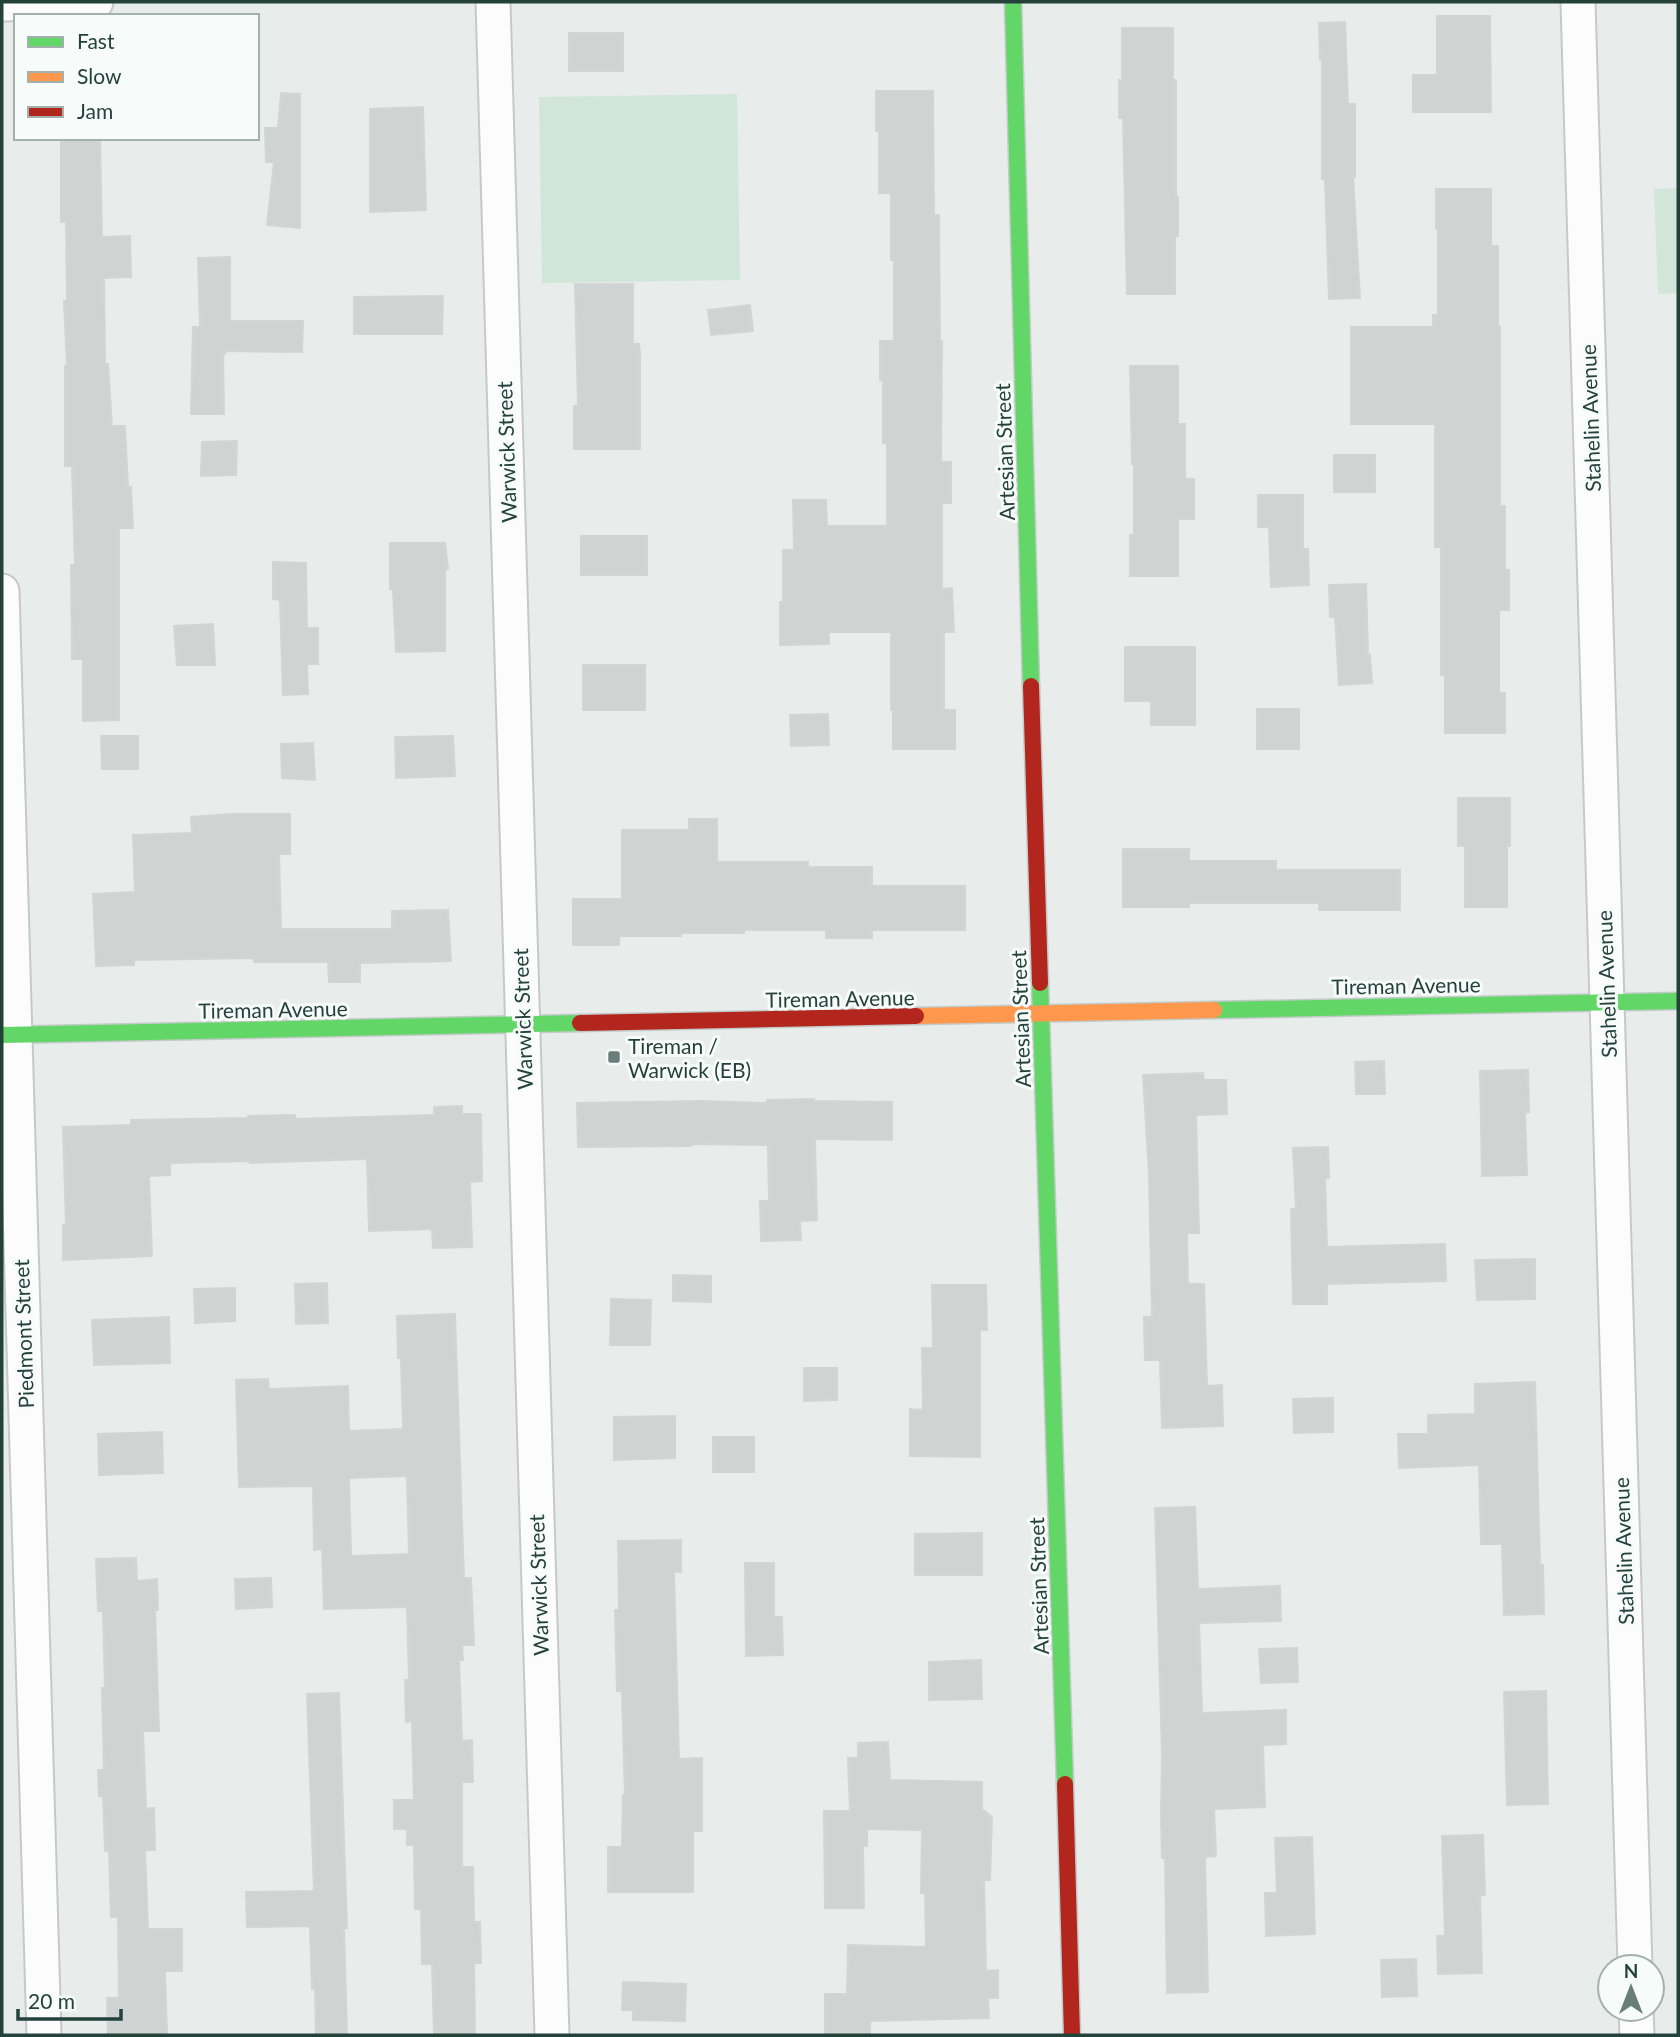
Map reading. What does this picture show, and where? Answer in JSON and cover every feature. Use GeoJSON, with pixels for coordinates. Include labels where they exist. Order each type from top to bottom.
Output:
{"type":"FeatureCollection","features":[{"type":"Feature","properties":{"kind":"street"},"geometry":{"type":"LineString","coordinates":[[2,4],[96,2]]}},
{"type":"Feature","properties":{"kind":"street","name":"Warwick Street"},"geometry":{"type":"LineString","coordinates":[[493,2],[552,2035]]}},
{"type":"Feature","properties":{"kind":"street","name":"Artesian Street"},"geometry":{"type":"LineString","coordinates":[[1013,2],[1038,959],[1042,1015],[1072,2035]]}},
{"type":"Feature","properties":{"kind":"street","name":"Stahelin Avenue"},"geometry":{"type":"LineString","coordinates":[[1578,2],[1635,1953]]}},
{"type":"Feature","properties":{"kind":"street","name":"Piedmont Street"},"geometry":{"type":"LineString","coordinates":[[2,591],[8,1035],[44,2035]]}},
{"type":"Feature","properties":{"kind":"street","name":"Tireman Avenue"},"geometry":{"type":"LineString","coordinates":[[8,1035],[1678,1001]]}},
{"type":"Feature","properties":{"kind":"green space"},"geometry":{"type":"Polygon","coordinates":[[[737,94],[740,280],[542,283],[539,97],[737,94]]]}},
{"type":"Feature","properties":{"kind":"green space"},"geometry":{"type":"Polygon","coordinates":[[[1678,188],[1678,293],[1658,294],[1654,189],[1678,188]]]}},
{"type":"Feature","properties":{"kind":"building"},"geometry":{"type":"Polygon","coordinates":[[[1437,16],[1490,16],[1491,112],[1413,112],[1413,75],[1437,75],[1437,16]]]}},
{"type":"Feature","properties":{"kind":"building"},"geometry":{"type":"Polygon","coordinates":[[[1345,22],[1348,104],[1355,104],[1353,177],[1360,298],[1329,299],[1325,179],[1322,179],[1322,60],[1319,23],[1345,22]]]}},
{"type":"Feature","properties":{"kind":"building"},"geometry":{"type":"Polygon","coordinates":[[[1122,28],[1173,28],[1178,197],[1175,294],[1127,294],[1123,118],[1119,118],[1122,28]]]}},
{"type":"Feature","properties":{"kind":"building"},"geometry":{"type":"Polygon","coordinates":[[[569,33],[623,33],[623,71],[569,71],[569,33]]]}},
{"type":"Feature","properties":{"kind":"building"},"geometry":{"type":"Polygon","coordinates":[[[876,91],[933,91],[934,215],[939,215],[942,341],[941,462],[951,462],[951,503],[942,503],[942,589],[952,588],[954,632],[944,632],[944,710],[955,710],[955,749],[893,749],[891,632],[829,632],[829,644],[780,645],[783,550],[794,550],[793,500],[826,500],[827,526],[887,526],[887,443],[883,443],[880,341],[894,341],[894,260],[891,260],[891,193],[879,193],[876,91]]]}},
{"type":"Feature","properties":{"kind":"building"},"geometry":{"type":"Polygon","coordinates":[[[281,93],[300,94],[300,228],[267,225],[274,162],[266,162],[265,128],[278,128],[281,93]]]}},
{"type":"Feature","properties":{"kind":"building"},"geometry":{"type":"Polygon","coordinates":[[[423,107],[426,210],[370,212],[370,109],[423,107]]]}},
{"type":"Feature","properties":{"kind":"building"},"geometry":{"type":"Polygon","coordinates":[[[61,140],[100,140],[102,237],[130,236],[131,277],[104,278],[105,364],[108,364],[112,426],[125,426],[133,528],[119,528],[119,720],[83,721],[83,659],[72,659],[71,565],[75,565],[72,466],[65,466],[66,222],[61,222],[61,140]]]}},
{"type":"Feature","properties":{"kind":"building"},"geometry":{"type":"Polygon","coordinates":[[[1436,189],[1491,189],[1491,246],[1498,246],[1500,506],[1505,506],[1505,570],[1509,570],[1509,610],[1499,610],[1499,693],[1505,693],[1505,733],[1445,733],[1445,675],[1441,675],[1441,547],[1435,547],[1435,424],[1351,424],[1351,327],[1433,327],[1433,315],[1438,315],[1436,189]]]}},
{"type":"Feature","properties":{"kind":"building"},"geometry":{"type":"Polygon","coordinates":[[[230,257],[230,321],[303,321],[302,352],[225,351],[224,414],[191,414],[193,327],[200,327],[198,258],[230,257]]]}},
{"type":"Feature","properties":{"kind":"building"},"geometry":{"type":"Polygon","coordinates":[[[575,284],[633,284],[633,344],[639,344],[640,353],[640,449],[574,449],[574,406],[578,406],[575,284]]]}},
{"type":"Feature","properties":{"kind":"building"},"geometry":{"type":"Polygon","coordinates":[[[443,296],[442,334],[354,334],[354,297],[443,296]]]}},
{"type":"Feature","properties":{"kind":"building"},"geometry":{"type":"Polygon","coordinates":[[[750,305],[753,331],[711,335],[708,310],[750,305]]]}},
{"type":"Feature","properties":{"kind":"building"},"geometry":{"type":"Polygon","coordinates":[[[1130,366],[1178,366],[1178,424],[1185,424],[1185,479],[1194,479],[1194,519],[1178,519],[1178,576],[1130,576],[1130,535],[1134,535],[1134,464],[1130,366]]]}},
{"type":"Feature","properties":{"kind":"building"},"geometry":{"type":"Polygon","coordinates":[[[237,441],[236,475],[201,476],[202,442],[237,441]]]}},
{"type":"Feature","properties":{"kind":"building"},"geometry":{"type":"Polygon","coordinates":[[[1334,455],[1375,455],[1375,492],[1334,492],[1334,455]]]}},
{"type":"Feature","properties":{"kind":"building"},"geometry":{"type":"Polygon","coordinates":[[[1258,495],[1303,495],[1303,549],[1308,549],[1309,585],[1271,587],[1269,527],[1258,527],[1258,495]]]}},
{"type":"Feature","properties":{"kind":"building"},"geometry":{"type":"Polygon","coordinates":[[[581,536],[647,536],[647,575],[581,575],[581,536]]]}},
{"type":"Feature","properties":{"kind":"building"},"geometry":{"type":"Polygon","coordinates":[[[390,543],[445,543],[448,569],[445,569],[445,651],[396,652],[393,590],[390,589],[390,543]]]}},
{"type":"Feature","properties":{"kind":"building"},"geometry":{"type":"Polygon","coordinates":[[[273,562],[306,563],[307,628],[318,628],[318,664],[307,664],[308,694],[283,695],[280,600],[273,599],[273,562]]]}},
{"type":"Feature","properties":{"kind":"building"},"geometry":{"type":"Polygon","coordinates":[[[1366,584],[1368,655],[1372,683],[1339,685],[1335,617],[1330,617],[1329,585],[1366,584]]]}},
{"type":"Feature","properties":{"kind":"building"},"geometry":{"type":"Polygon","coordinates":[[[213,624],[215,665],[177,665],[174,626],[213,624]]]}},
{"type":"Feature","properties":{"kind":"building"},"geometry":{"type":"Polygon","coordinates":[[[1125,647],[1195,647],[1195,725],[1151,725],[1151,701],[1125,701],[1125,647]]]}},
{"type":"Feature","properties":{"kind":"building"},"geometry":{"type":"Polygon","coordinates":[[[583,665],[645,665],[645,710],[583,710],[583,665]]]}},
{"type":"Feature","properties":{"kind":"building"},"geometry":{"type":"Polygon","coordinates":[[[1257,709],[1299,709],[1299,749],[1257,749],[1257,709]]]}},
{"type":"Feature","properties":{"kind":"building"},"geometry":{"type":"Polygon","coordinates":[[[828,714],[829,745],[791,746],[790,715],[828,714]]]}},
{"type":"Feature","properties":{"kind":"building"},"geometry":{"type":"Polygon","coordinates":[[[101,736],[138,736],[138,769],[102,769],[101,736]]]}},
{"type":"Feature","properties":{"kind":"building"},"geometry":{"type":"Polygon","coordinates":[[[453,736],[455,776],[396,778],[395,737],[453,736]]]}},
{"type":"Feature","properties":{"kind":"building"},"geometry":{"type":"Polygon","coordinates":[[[313,743],[315,780],[282,778],[281,744],[313,743]]]}},
{"type":"Feature","properties":{"kind":"building"},"geometry":{"type":"Polygon","coordinates":[[[1458,798],[1510,798],[1507,907],[1465,907],[1465,846],[1458,846],[1458,798]]]}},
{"type":"Feature","properties":{"kind":"building"},"geometry":{"type":"Polygon","coordinates":[[[290,814],[290,854],[279,854],[281,929],[392,929],[392,911],[448,910],[451,961],[360,963],[360,982],[329,982],[328,962],[254,962],[254,958],[134,960],[134,965],[96,966],[93,894],[135,892],[133,835],[192,833],[191,817],[290,814]]]}},
{"type":"Feature","properties":{"kind":"building"},"geometry":{"type":"Polygon","coordinates":[[[689,819],[717,819],[717,862],[808,862],[808,867],[872,867],[872,886],[965,886],[965,930],[872,930],[872,938],[826,938],[826,930],[744,930],[744,933],[619,936],[619,945],[573,945],[573,899],[622,899],[622,830],[689,830],[689,819]]]}},
{"type":"Feature","properties":{"kind":"building"},"geometry":{"type":"Polygon","coordinates":[[[1123,849],[1189,849],[1189,861],[1276,861],[1276,870],[1400,870],[1400,910],[1319,910],[1319,903],[1189,903],[1189,907],[1123,907],[1123,849]]]}},
{"type":"Feature","properties":{"kind":"building"},"geometry":{"type":"Polygon","coordinates":[[[1384,1061],[1385,1094],[1356,1094],[1355,1062],[1384,1061]]]}},
{"type":"Feature","properties":{"kind":"building"},"geometry":{"type":"Polygon","coordinates":[[[1528,1070],[1529,1112],[1525,1113],[1527,1175],[1482,1176],[1480,1071],[1528,1070]]]}},
{"type":"Feature","properties":{"kind":"building"},"geometry":{"type":"Polygon","coordinates":[[[1203,1073],[1204,1080],[1226,1080],[1227,1114],[1196,1115],[1199,1233],[1187,1233],[1188,1284],[1204,1284],[1207,1386],[1222,1385],[1223,1426],[1162,1428],[1160,1360],[1145,1360],[1144,1317],[1152,1317],[1149,1175],[1143,1075],[1203,1073]]]}},
{"type":"Feature","properties":{"kind":"building"},"geometry":{"type":"Polygon","coordinates":[[[767,1100],[892,1102],[892,1140],[815,1139],[817,1220],[800,1221],[801,1240],[761,1241],[760,1201],[769,1201],[768,1145],[578,1147],[577,1103],[767,1103],[767,1100]]]}},
{"type":"Feature","properties":{"kind":"building"},"geometry":{"type":"Polygon","coordinates":[[[462,1106],[462,1114],[481,1114],[482,1181],[470,1182],[472,1247],[433,1248],[432,1229],[369,1231],[367,1159],[170,1163],[170,1175],[149,1176],[152,1256],[63,1260],[63,1225],[66,1225],[63,1127],[131,1125],[131,1120],[249,1118],[248,1116],[295,1115],[295,1119],[434,1115],[434,1107],[462,1106]]]}},
{"type":"Feature","properties":{"kind":"building"},"geometry":{"type":"Polygon","coordinates":[[[1328,1147],[1329,1178],[1325,1178],[1327,1247],[1445,1244],[1446,1281],[1327,1284],[1327,1304],[1293,1304],[1291,1209],[1296,1209],[1293,1148],[1328,1147]]]}},
{"type":"Feature","properties":{"kind":"building"},"geometry":{"type":"Polygon","coordinates":[[[1535,1259],[1535,1299],[1477,1300],[1475,1260],[1535,1259]]]}},
{"type":"Feature","properties":{"kind":"building"},"geometry":{"type":"Polygon","coordinates":[[[673,1275],[711,1276],[711,1302],[673,1301],[673,1275]]]}},
{"type":"Feature","properties":{"kind":"building"},"geometry":{"type":"Polygon","coordinates":[[[327,1283],[328,1323],[296,1324],[295,1284],[327,1283]]]}},
{"type":"Feature","properties":{"kind":"building"},"geometry":{"type":"Polygon","coordinates":[[[932,1285],[986,1285],[987,1330],[980,1330],[980,1457],[910,1456],[910,1409],[923,1410],[922,1348],[933,1348],[932,1285]]]}},
{"type":"Feature","properties":{"kind":"building"},"geometry":{"type":"Polygon","coordinates":[[[235,1288],[235,1321],[195,1323],[194,1289],[235,1288]]]}},
{"type":"Feature","properties":{"kind":"building"},"geometry":{"type":"Polygon","coordinates":[[[611,1299],[651,1300],[650,1345],[610,1345],[611,1299]]]}},
{"type":"Feature","properties":{"kind":"building"},"geometry":{"type":"Polygon","coordinates":[[[455,1314],[464,1578],[471,1578],[474,1645],[462,1645],[463,1660],[459,1660],[462,1741],[472,1740],[473,1782],[462,1782],[462,1867],[473,1867],[474,1922],[480,1922],[481,1963],[474,1963],[475,2035],[434,2035],[432,1964],[422,1964],[421,1909],[415,1909],[414,1845],[407,1845],[407,1829],[394,1829],[394,1800],[414,1800],[412,1721],[406,1722],[405,1680],[409,1680],[407,1607],[324,1609],[322,1549],[314,1550],[313,1486],[239,1487],[236,1380],[268,1379],[269,1389],[348,1386],[349,1431],[403,1429],[397,1316],[455,1314]],[[407,1476],[349,1478],[351,1556],[409,1554],[407,1476]]]}},
{"type":"Feature","properties":{"kind":"building"},"geometry":{"type":"Polygon","coordinates":[[[169,1317],[170,1363],[94,1365],[92,1320],[169,1317]]]}},
{"type":"Feature","properties":{"kind":"building"},"geometry":{"type":"Polygon","coordinates":[[[804,1368],[837,1368],[837,1400],[804,1401],[804,1368]]]}},
{"type":"Feature","properties":{"kind":"building"},"geometry":{"type":"Polygon","coordinates":[[[1535,1382],[1544,1614],[1504,1615],[1502,1544],[1481,1544],[1479,1465],[1399,1468],[1398,1434],[1428,1434],[1428,1415],[1475,1414],[1475,1384],[1535,1382]]]}},
{"type":"Feature","properties":{"kind":"building"},"geometry":{"type":"Polygon","coordinates":[[[1333,1398],[1333,1432],[1294,1433],[1293,1399],[1333,1398]]]}},
{"type":"Feature","properties":{"kind":"building"},"geometry":{"type":"Polygon","coordinates":[[[675,1416],[675,1458],[614,1460],[614,1417],[675,1416]]]}},
{"type":"Feature","properties":{"kind":"building"},"geometry":{"type":"Polygon","coordinates":[[[162,1432],[163,1473],[99,1475],[98,1434],[162,1432]]]}},
{"type":"Feature","properties":{"kind":"building"},"geometry":{"type":"Polygon","coordinates":[[[713,1437],[754,1437],[754,1472],[713,1472],[713,1437]]]}},
{"type":"Feature","properties":{"kind":"building"},"geometry":{"type":"Polygon","coordinates":[[[1195,1507],[1198,1589],[1280,1586],[1281,1621],[1199,1623],[1202,1713],[1286,1710],[1286,1744],[1263,1745],[1265,1807],[1214,1809],[1216,1856],[1205,1857],[1208,1992],[1167,1993],[1155,1508],[1195,1507]]]}},
{"type":"Feature","properties":{"kind":"building"},"geometry":{"type":"Polygon","coordinates":[[[982,1533],[982,1575],[915,1575],[915,1534],[982,1533]]]}},
{"type":"Feature","properties":{"kind":"building"},"geometry":{"type":"Polygon","coordinates":[[[681,1540],[681,1572],[674,1572],[679,1759],[702,1758],[702,1831],[693,1831],[693,1892],[608,1892],[608,1847],[622,1847],[625,1795],[622,1691],[617,1691],[615,1610],[619,1610],[618,1541],[681,1540]]]}},
{"type":"Feature","properties":{"kind":"building"},"geometry":{"type":"Polygon","coordinates":[[[136,1558],[137,1581],[157,1579],[158,1610],[155,1610],[159,1731],[143,1731],[146,1809],[154,1808],[155,1850],[145,1850],[148,1929],[182,1929],[182,1971],[165,1971],[167,2035],[108,2035],[107,1998],[119,1998],[118,1917],[111,1917],[109,1851],[105,1851],[103,1796],[99,1796],[98,1770],[104,1770],[102,1688],[105,1688],[103,1611],[98,1611],[96,1559],[136,1558]]]}},
{"type":"Feature","properties":{"kind":"building"},"geometry":{"type":"Polygon","coordinates":[[[745,1563],[774,1563],[774,1617],[782,1617],[783,1655],[746,1656],[745,1563]]]}},
{"type":"Feature","properties":{"kind":"building"},"geometry":{"type":"Polygon","coordinates":[[[271,1578],[272,1607],[236,1609],[235,1579],[271,1578]]]}},
{"type":"Feature","properties":{"kind":"building"},"geometry":{"type":"Polygon","coordinates":[[[1297,1648],[1298,1682],[1261,1683],[1259,1649],[1297,1648]]]}},
{"type":"Feature","properties":{"kind":"building"},"geometry":{"type":"Polygon","coordinates":[[[981,1660],[982,1699],[929,1700],[929,1662],[981,1660]]]}},
{"type":"Feature","properties":{"kind":"building"},"geometry":{"type":"Polygon","coordinates":[[[1546,1691],[1548,1804],[1507,1805],[1504,1692],[1546,1691]]]}},
{"type":"Feature","properties":{"kind":"building"},"geometry":{"type":"Polygon","coordinates":[[[339,1693],[347,1928],[344,1928],[347,2035],[316,2035],[310,1926],[247,1927],[246,1892],[314,1891],[307,1694],[339,1693]]]}},
{"type":"Feature","properties":{"kind":"building"},"geometry":{"type":"Polygon","coordinates":[[[888,1742],[890,1780],[982,1782],[982,1809],[992,1817],[990,1880],[984,1880],[986,1971],[998,1970],[998,1998],[988,1998],[989,2018],[870,2021],[870,2033],[825,2033],[825,1994],[847,1994],[848,1945],[926,1947],[925,1893],[921,1893],[922,1830],[867,1829],[867,1846],[863,1846],[864,1908],[825,1908],[824,1811],[850,1811],[848,1758],[858,1758],[858,1743],[888,1742]]]}},
{"type":"Feature","properties":{"kind":"building"},"geometry":{"type":"Polygon","coordinates":[[[1483,1835],[1485,1895],[1480,1895],[1482,1973],[1438,1974],[1437,1936],[1445,1936],[1442,1836],[1483,1835]]]}},
{"type":"Feature","properties":{"kind":"building"},"geometry":{"type":"Polygon","coordinates":[[[1312,1837],[1315,1934],[1266,1936],[1265,1893],[1277,1893],[1275,1838],[1312,1837]]]}},
{"type":"Feature","properties":{"kind":"building"},"geometry":{"type":"Polygon","coordinates":[[[1416,1959],[1417,1996],[1382,1997],[1381,1960],[1416,1959]]]}},
{"type":"Feature","properties":{"kind":"building"},"geometry":{"type":"Polygon","coordinates":[[[623,1982],[686,1984],[685,2021],[633,2020],[633,2010],[622,2010],[623,1982]]]}},
{"type":"Feature","properties":{"kind":"traffic: fast"},"geometry":{"type":"LineString","coordinates":[[1013,2],[1031,686]]}},
{"type":"Feature","properties":{"kind":"traffic: fast"},"geometry":{"type":"LineString","coordinates":[[1040,983],[1065,1784]]}},
{"type":"Feature","properties":{"kind":"traffic: fast"},"geometry":{"type":"LineString","coordinates":[[1214,1010],[1678,1001]]}},
{"type":"Feature","properties":{"kind":"traffic: fast"},"geometry":{"type":"LineString","coordinates":[[2,1035],[580,1023]]}},
{"type":"Feature","properties":{"kind":"traffic: slow"},"geometry":{"type":"LineString","coordinates":[[916,1016],[1214,1010]]}},
{"type":"Feature","properties":{"kind":"traffic: jam"},"geometry":{"type":"LineString","coordinates":[[1031,686],[1040,983]]}},
{"type":"Feature","properties":{"kind":"traffic: jam"},"geometry":{"type":"LineString","coordinates":[[580,1023],[916,1016]]}},
{"type":"Feature","properties":{"kind":"traffic: jam"},"geometry":{"type":"LineString","coordinates":[[1065,1784],[1072,2035]]}},
{"type":"Feature","properties":{"kind":"place","name":"Tireman / Warwick (EB)"},"geometry":{"type":"Point","coordinates":[614,1057]}}]}
